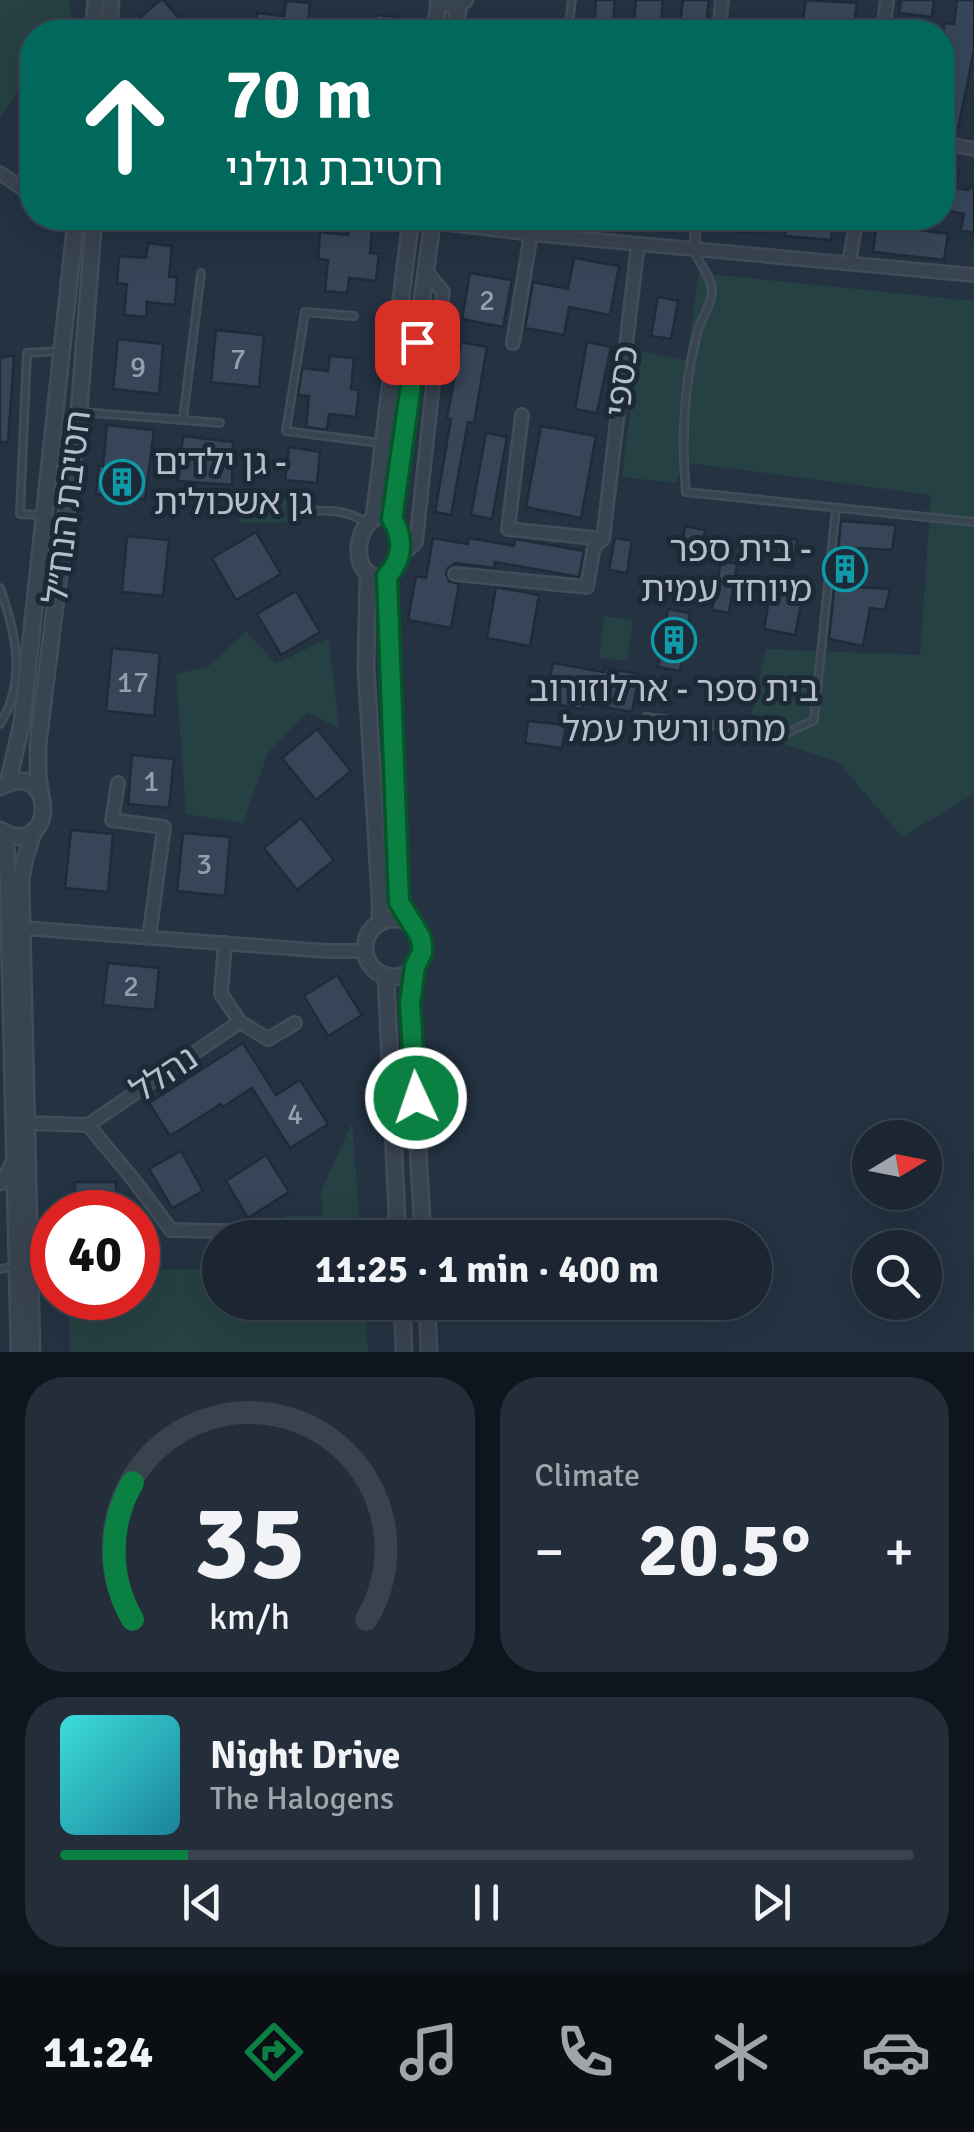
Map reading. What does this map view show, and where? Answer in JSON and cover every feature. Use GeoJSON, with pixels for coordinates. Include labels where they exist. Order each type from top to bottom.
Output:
{"type":"FeatureCollection","features":[{"type":"Feature","properties":{"kind":"street"},"geometry":{"type":"LineString","coordinates":[[439,0],[445,4],[462,2]]}},
{"type":"Feature","properties":{"kind":"street","name":"חטיבת הנח״ל"},"geometry":{"type":"LineString","coordinates":[[3,785],[19,739],[22,672],[44,516],[75,230]]}},
{"type":"Feature","properties":{"kind":"street","name":"חטיבת הנח״ל"},"geometry":{"type":"LineString","coordinates":[[32,1352],[22,879],[24,858],[44,813],[38,744],[79,412],[93,230]]}},
{"type":"Feature","properties":{"kind":"street"},"geometry":{"type":"LineString","coordinates":[[370,520],[383,514],[392,519],[399,532],[400,551],[387,576],[377,578],[361,563],[360,535],[370,520],[383,444],[410,230]]}},
{"type":"Feature","properties":{"kind":"street"},"geometry":{"type":"LineString","coordinates":[[392,519],[432,230]]}},
{"type":"Feature","properties":{"kind":"street"},"geometry":{"type":"LineString","coordinates":[[502,230],[974,275]]}},
{"type":"Feature","properties":{"kind":"street"},"geometry":{"type":"LineString","coordinates":[[694,249],[696,230]]}},
{"type":"Feature","properties":{"kind":"street"},"geometry":{"type":"LineString","coordinates":[[849,263],[855,230]]}},
{"type":"Feature","properties":{"kind":"street"},"geometry":{"type":"LineString","coordinates":[[513,343],[530,234]]}},
{"type":"Feature","properties":{"kind":"street","name":"כספי"},"geometry":{"type":"LineString","coordinates":[[455,574],[587,588],[594,547],[603,539],[638,244]]}},
{"type":"Feature","properties":{"kind":"street"},"geometry":{"type":"LineString","coordinates":[[400,551],[416,542],[443,292],[427,272]]}},
{"type":"Feature","properties":{"kind":"street"},"geometry":{"type":"LineString","coordinates":[[522,416],[508,529],[603,539]]}},
{"type":"Feature","properties":{"kind":"street"},"geometry":{"type":"LineString","coordinates":[[368,573],[366,667],[380,922]]}},
{"type":"Feature","properties":{"kind":"street"},"geometry":{"type":"LineString","coordinates":[[387,576],[399,902],[422,944],[410,1003],[422,1220]]}},
{"type":"Feature","properties":{"kind":"street"},"geometry":{"type":"LineString","coordinates":[[118,783],[112,820],[164,827],[149,938]]}},
{"type":"Feature","properties":{"kind":"street"},"geometry":{"type":"LineString","coordinates":[[3,785],[29,784],[41,796]]}},
{"type":"Feature","properties":{"kind":"street"},"geometry":{"type":"LineString","coordinates":[[1,830],[18,836],[34,830]]}},
{"type":"Feature","properties":{"kind":"street"},"geometry":{"type":"LineString","coordinates":[[1,830],[7,861],[6,1068],[14,1161],[18,1352]]}},
{"type":"Feature","properties":{"kind":"street"},"geometry":{"type":"LineString","coordinates":[[415,967],[402,975],[386,976],[372,966],[365,951],[368,934],[380,922],[399,919],[416,929]]}},
{"type":"Feature","properties":{"kind":"street"},"geometry":{"type":"LineString","coordinates":[[23,928],[365,951]]}},
{"type":"Feature","properties":{"kind":"street"},"geometry":{"type":"LineString","coordinates":[[225,943],[221,994],[240,1022],[268,1039],[296,1023]]}},
{"type":"Feature","properties":{"kind":"street"},"geometry":{"type":"LineString","coordinates":[[386,976],[397,1220]]}},
{"type":"Feature","properties":{"kind":"street","name":"נהלל"},"geometry":{"type":"LineString","coordinates":[[88,1125],[240,1022]]}},
{"type":"Feature","properties":{"kind":"street"},"geometry":{"type":"LineString","coordinates":[[28,1124],[88,1125],[171,1230],[202,1231]]}},
{"type":"Feature","properties":{"kind":"street"},"geometry":{"type":"LineString","coordinates":[[0,1182],[14,1161]]}},
{"type":"Feature","properties":{"kind":"street"},"geometry":{"type":"LineString","coordinates":[[0,1198],[16,1227]]}},
{"type":"Feature","properties":{"kind":"street"},"geometry":{"type":"LineString","coordinates":[[403,1320],[404,1352]]}},
{"type":"Feature","properties":{"kind":"street"},"geometry":{"type":"LineString","coordinates":[[427,1320],[429,1352]]}},
{"type":"Feature","properties":{"kind":"lane"},"geometry":{"type":"LineString","coordinates":[[694,249],[712,290],[691,364],[682,448],[686,492],[974,522]]}},
{"type":"Feature","properties":{"kind":"lane"},"geometry":{"type":"LineString","coordinates":[[183,420],[202,273]]}},
{"type":"Feature","properties":{"kind":"lane"},"geometry":{"type":"LineString","coordinates":[[354,316],[305,312],[286,432],[383,444]]}},
{"type":"Feature","properties":{"kind":"lane"},"geometry":{"type":"LineString","coordinates":[[44,516],[20,514],[27,353],[62,350]]}},
{"type":"Feature","properties":{"kind":"lane"},"geometry":{"type":"LineString","coordinates":[[79,412],[220,423]]}},
{"type":"Feature","properties":{"kind":"lane"},"geometry":{"type":"LineString","coordinates":[[646,717],[786,734],[814,720],[836,508]]}},
{"type":"Feature","properties":{"kind":"lane"},"geometry":{"type":"LineString","coordinates":[[294,511],[340,511],[370,520]]}},
{"type":"Feature","properties":{"kind":"lane"},"geometry":{"type":"LineString","coordinates":[[0,588],[22,672],[0,724]]}},
{"type":"Feature","properties":{"kind":"lane"},"geometry":{"type":"LineString","coordinates":[[0,1269],[16,1266]]}},
{"type":"Feature","properties":{"kind":"green space"},"geometry":{"type":"Polygon","coordinates":[[[0,0],[68,0],[68,20],[20,20],[20,89],[0,118],[0,0]]]}},
{"type":"Feature","properties":{"kind":"green space"},"geometry":{"type":"Polygon","coordinates":[[[699,273],[974,301],[974,794],[902,837],[838,762],[747,732],[766,649],[920,655],[931,495],[682,462],[677,483],[622,477],[638,351],[686,360],[699,273]]]}},
{"type":"Feature","properties":{"kind":"green space"},"geometry":{"type":"Polygon","coordinates":[[[239,496],[286,497],[287,522],[239,523],[239,496]]]}},
{"type":"Feature","properties":{"kind":"green space"},"geometry":{"type":"Polygon","coordinates":[[[604,616],[633,620],[627,661],[599,658],[604,616]]]}},
{"type":"Feature","properties":{"kind":"green space"},"geometry":{"type":"Polygon","coordinates":[[[246,631],[276,664],[329,638],[339,729],[308,712],[268,753],[243,823],[186,814],[176,674],[209,666],[246,631]]]}},
{"type":"Feature","properties":{"kind":"green space"},"geometry":{"type":"Polygon","coordinates":[[[352,1123],[360,1220],[283,1220],[286,1216],[323,1216],[321,1191],[352,1123]]]}},
{"type":"Feature","properties":{"kind":"green space"},"geometry":{"type":"Polygon","coordinates":[[[160,1269],[202,1270],[202,1320],[366,1320],[368,1352],[70,1352],[69,1320],[160,1320],[160,1269]]]}},
{"type":"Feature","properties":{"kind":"building"},"geometry":{"type":"Polygon","coordinates":[[[163,0],[180,20],[138,20],[163,0]]]}},
{"type":"Feature","properties":{"kind":"building"},"geometry":{"type":"Polygon","coordinates":[[[596,0],[615,0],[613,20],[595,20],[596,0]]]}},
{"type":"Feature","properties":{"kind":"building"},"geometry":{"type":"Polygon","coordinates":[[[636,0],[663,0],[661,20],[634,20],[636,0]]]}},
{"type":"Feature","properties":{"kind":"building"},"geometry":{"type":"Polygon","coordinates":[[[683,0],[709,0],[706,20],[680,20],[683,0]]]}},
{"type":"Feature","properties":{"kind":"building"},"geometry":{"type":"Polygon","coordinates":[[[806,0],[857,3],[855,20],[803,19],[806,0]]]}},
{"type":"Feature","properties":{"kind":"building"},"geometry":{"type":"Polygon","coordinates":[[[901,0],[934,0],[932,17],[899,13],[901,0]]]}},
{"type":"Feature","properties":{"kind":"building"},"geometry":{"type":"Polygon","coordinates":[[[957,0],[974,0],[974,50],[958,129],[955,128],[957,0]]]}},
{"type":"Feature","properties":{"kind":"building"},"geometry":{"type":"Polygon","coordinates":[[[286,1],[310,3],[308,20],[256,20],[257,13],[284,16],[286,1]]]}},
{"type":"Feature","properties":{"kind":"building"},"geometry":{"type":"Polygon","coordinates":[[[376,15],[400,17],[400,20],[376,20],[376,15]]]}},
{"type":"Feature","properties":{"kind":"building"},"geometry":{"type":"Polygon","coordinates":[[[955,169],[959,170],[956,188],[974,188],[974,233],[961,230],[964,214],[955,212],[955,169]]]}},
{"type":"Feature","properties":{"kind":"building"},"geometry":{"type":"Polygon","coordinates":[[[348,230],[372,230],[370,253],[379,254],[376,281],[349,278],[347,293],[325,291],[328,260],[318,259],[320,232],[348,235],[348,230]]]}},
{"type":"Feature","properties":{"kind":"building"},"geometry":{"type":"Polygon","coordinates":[[[723,230],[762,230],[762,234],[723,230]]]}},
{"type":"Feature","properties":{"kind":"building"},"geometry":{"type":"Polygon","coordinates":[[[786,230],[832,230],[831,240],[785,236],[786,230]]]}},
{"type":"Feature","properties":{"kind":"building"},"geometry":{"type":"Polygon","coordinates":[[[876,230],[948,234],[944,260],[873,252],[876,230]]]}},
{"type":"Feature","properties":{"kind":"building"},"geometry":{"type":"Polygon","coordinates":[[[148,243],[172,246],[169,277],[177,277],[175,305],[147,302],[146,317],[124,315],[127,284],[117,283],[119,256],[146,258],[148,243]]]}},
{"type":"Feature","properties":{"kind":"building"},"geometry":{"type":"Polygon","coordinates":[[[574,258],[619,266],[610,315],[569,307],[564,335],[525,328],[533,282],[568,289],[574,258]]]}},
{"type":"Feature","properties":{"kind":"building"},"geometry":{"type":"Polygon","coordinates":[[[470,273],[512,280],[503,327],[462,319],[470,273]]]}},
{"type":"Feature","properties":{"kind":"building"},"geometry":{"type":"Polygon","coordinates":[[[658,297],[678,301],[671,339],[651,336],[658,297]]]}},
{"type":"Feature","properties":{"kind":"building"},"geometry":{"type":"Polygon","coordinates":[[[216,330],[264,335],[259,387],[211,382],[216,330]]]}},
{"type":"Feature","properties":{"kind":"building"},"geometry":{"type":"Polygon","coordinates":[[[118,339],[163,344],[159,394],[113,389],[118,339]]]}},
{"type":"Feature","properties":{"kind":"building"},"geometry":{"type":"Polygon","coordinates":[[[461,342],[487,347],[474,423],[468,422],[451,515],[435,512],[461,342]]]}},
{"type":"Feature","properties":{"kind":"building"},"geometry":{"type":"Polygon","coordinates":[[[587,342],[611,347],[597,413],[575,409],[587,342]]]}},
{"type":"Feature","properties":{"kind":"building"},"geometry":{"type":"Polygon","coordinates":[[[14,355],[8,442],[0,442],[0,358],[14,355]]]}},
{"type":"Feature","properties":{"kind":"building"},"geometry":{"type":"Polygon","coordinates":[[[330,356],[354,358],[351,389],[359,390],[356,417],[329,414],[327,430],[306,427],[309,396],[298,395],[302,368],[328,371],[330,356]]]}},
{"type":"Feature","properties":{"kind":"building"},"geometry":{"type":"Polygon","coordinates":[[[107,425],[154,430],[145,499],[96,494],[107,425]]]}},
{"type":"Feature","properties":{"kind":"building"},"geometry":{"type":"Polygon","coordinates":[[[541,426],[596,436],[581,518],[526,507],[541,426]]]}},
{"type":"Feature","properties":{"kind":"building"},"geometry":{"type":"Polygon","coordinates":[[[486,433],[507,437],[492,519],[471,515],[486,433]]]}},
{"type":"Feature","properties":{"kind":"building"},"geometry":{"type":"Polygon","coordinates":[[[183,436],[233,442],[232,485],[178,481],[183,436]]]}},
{"type":"Feature","properties":{"kind":"building"},"geometry":{"type":"Polygon","coordinates":[[[289,447],[320,452],[317,483],[285,480],[289,447]]]}},
{"type":"Feature","properties":{"kind":"building","name":"בית ספר - מיוחד עמית"},"geometry":{"type":"Polygon","coordinates":[[[841,521],[896,525],[892,550],[858,548],[855,587],[890,589],[885,610],[870,608],[863,646],[829,639],[841,521]]]}},
{"type":"Feature","properties":{"kind":"building"},"geometry":{"type":"Polygon","coordinates":[[[685,526],[705,530],[700,561],[680,557],[685,526]]]}},
{"type":"Feature","properties":{"kind":"building"},"geometry":{"type":"Polygon","coordinates":[[[256,532],[281,574],[236,600],[212,558],[256,532]]]}},
{"type":"Feature","properties":{"kind":"building"},"geometry":{"type":"Polygon","coordinates":[[[127,536],[169,540],[163,596],[122,592],[127,536]]]}},
{"type":"Feature","properties":{"kind":"building"},"geometry":{"type":"Polygon","coordinates":[[[780,536],[797,540],[792,568],[775,565],[780,536]]]}},
{"type":"Feature","properties":{"kind":"building"},"geometry":{"type":"Polygon","coordinates":[[[433,538],[468,544],[469,538],[514,546],[515,539],[584,551],[579,577],[495,562],[494,568],[456,563],[446,574],[449,581],[459,584],[451,628],[408,620],[416,576],[426,578],[433,538]]]}},
{"type":"Feature","properties":{"kind":"building"},"geometry":{"type":"Polygon","coordinates":[[[615,538],[632,541],[627,573],[609,570],[615,538]]]}},
{"type":"Feature","properties":{"kind":"building"},"geometry":{"type":"Polygon","coordinates":[[[721,561],[737,564],[729,613],[712,610],[721,561]]]}},
{"type":"Feature","properties":{"kind":"building"},"geometry":{"type":"Polygon","coordinates":[[[496,587],[539,595],[530,646],[487,638],[496,587]]]}},
{"type":"Feature","properties":{"kind":"building"},"geometry":{"type":"Polygon","coordinates":[[[771,587],[803,593],[795,635],[764,629],[771,587]]]}},
{"type":"Feature","properties":{"kind":"building"},"geometry":{"type":"Polygon","coordinates":[[[296,591],[320,632],[281,655],[257,614],[296,591]]]}},
{"type":"Feature","properties":{"kind":"building","name":"בית ספר - ארלוזורוב מחט ורשת עמל"},"geometry":{"type":"Polygon","coordinates":[[[668,609],[690,613],[680,671],[658,667],[668,609]]]}},
{"type":"Feature","properties":{"kind":"building"},"geometry":{"type":"Polygon","coordinates":[[[112,648],[160,653],[154,716],[106,711],[112,648]]]}},
{"type":"Feature","properties":{"kind":"building"},"geometry":{"type":"Polygon","coordinates":[[[553,663],[639,674],[632,712],[583,703],[582,709],[546,702],[553,663]]]}},
{"type":"Feature","properties":{"kind":"building"},"geometry":{"type":"Polygon","coordinates":[[[528,721],[566,725],[562,748],[525,743],[528,721]]]}},
{"type":"Feature","properties":{"kind":"building"},"geometry":{"type":"Polygon","coordinates":[[[317,729],[351,771],[316,800],[282,758],[317,729]]]}},
{"type":"Feature","properties":{"kind":"building"},"geometry":{"type":"Polygon","coordinates":[[[132,755],[174,759],[169,808],[128,804],[132,755]]]}},
{"type":"Feature","properties":{"kind":"building"},"geometry":{"type":"Polygon","coordinates":[[[301,818],[334,860],[297,890],[264,848],[301,818]]]}},
{"type":"Feature","properties":{"kind":"building"},"geometry":{"type":"Polygon","coordinates":[[[71,830],[113,834],[108,892],[65,888],[71,830]]]}},
{"type":"Feature","properties":{"kind":"building"},"geometry":{"type":"Polygon","coordinates":[[[183,833],[230,837],[225,896],[177,891],[183,833]]]}},
{"type":"Feature","properties":{"kind":"building"},"geometry":{"type":"Polygon","coordinates":[[[108,963],[159,968],[155,1010],[103,1005],[108,963]]]}},
{"type":"Feature","properties":{"kind":"building"},"geometry":{"type":"Polygon","coordinates":[[[337,975],[362,1015],[328,1036],[304,996],[337,975]]]}},
{"type":"Feature","properties":{"kind":"building"},"geometry":{"type":"Polygon","coordinates":[[[243,1043],[276,1095],[300,1080],[328,1124],[290,1148],[252,1088],[170,1136],[149,1103],[243,1043]]]}},
{"type":"Feature","properties":{"kind":"building"},"geometry":{"type":"Polygon","coordinates":[[[181,1151],[203,1191],[172,1208],[149,1169],[181,1151]]]}},
{"type":"Feature","properties":{"kind":"building"},"geometry":{"type":"Polygon","coordinates":[[[266,1155],[289,1192],[248,1218],[226,1181],[266,1155]]]}},
{"type":"Feature","properties":{"kind":"building"},"geometry":{"type":"Polygon","coordinates":[[[75,1182],[116,1182],[116,1190],[75,1190],[75,1182]]]}},
{"type":"Feature","properties":{"kind":"place","name":"גן ילדים - גן אשכולית"},"geometry":{"type":"Point","coordinates":[122,482]}},
{"type":"Feature","properties":{"kind":"place","name":"בית ספר - מיוחד עמית"},"geometry":{"type":"Point","coordinates":[845,569]}},
{"type":"Feature","properties":{"kind":"place","name":"בית ספר - ארלוזורוב מחט ורשת עמל"},"geometry":{"type":"Point","coordinates":[674,640]}},
{"type":"Feature","properties":{"kind":"route"},"geometry":{"type":"LineString","coordinates":[[416,1098],[410,1003],[422,944],[399,902],[387,576],[400,551],[399,532],[392,519],[417,342]]}}]}
